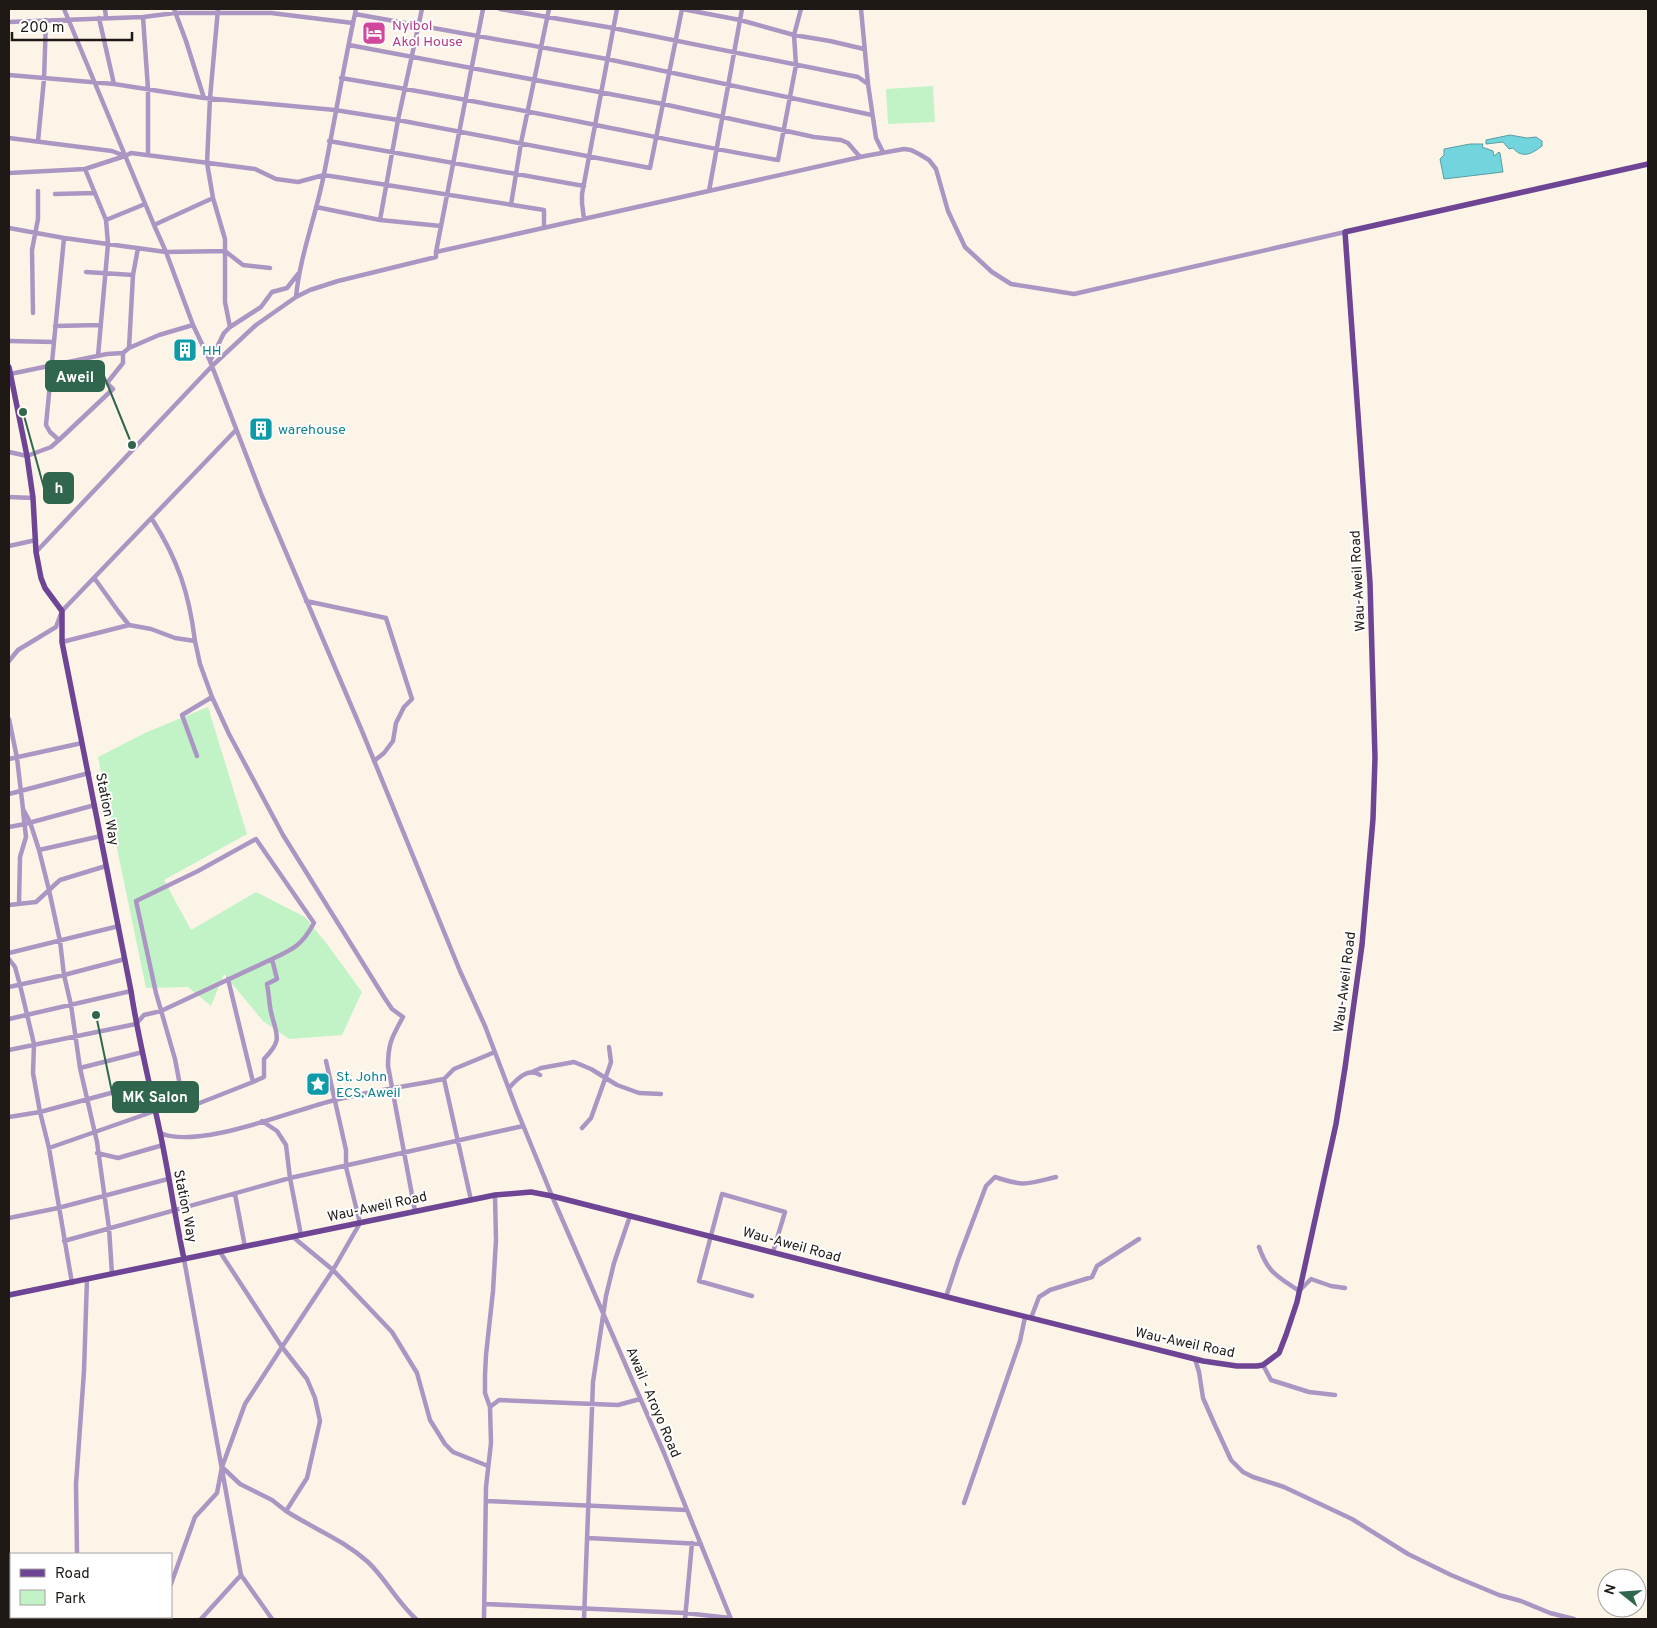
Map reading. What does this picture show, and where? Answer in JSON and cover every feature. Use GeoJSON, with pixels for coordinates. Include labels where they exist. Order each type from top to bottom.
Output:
{"type":"FeatureCollection","features":[{"type":"Feature","properties":{"kind":"main road"},"geometry":{"type":"LineString","coordinates":[[1346,232],[1648,164]]}},
{"type":"Feature","properties":{"kind":"main road","name":"Wau-Aweil Road"},"geometry":{"type":"LineString","coordinates":[[9,1295],[495,1195],[531,1192],[946,1297],[967,1300],[1028,1318],[1195,1359],[1237,1366],[1251,1367],[1263,1365],[1278,1353],[1282,1346],[1299,1291],[1326,1176],[1345,1068],[1362,945],[1373,819],[1375,758],[1370,583],[1346,232]]}},
{"type":"Feature","properties":{"kind":"main road"},"geometry":{"type":"LineString","coordinates":[[9,367],[12,393],[27,456],[33,498],[36,552],[45,588],[62,611]]}},
{"type":"Feature","properties":{"kind":"main road","name":"Station Way"},"geometry":{"type":"LineString","coordinates":[[62,611],[62,642],[119,926],[136,1024],[163,1145],[173,1210],[184,1260]]}},
{"type":"Feature","properties":{"kind":"street","name":"Awail - Aroyo Road"},"geometry":{"type":"LineString","coordinates":[[64,9],[166,252],[192,325],[211,364],[262,496],[495,1052],[552,1196],[603,1311],[731,1619]]}},
{"type":"Feature","properties":{"kind":"street"},"geometry":{"type":"LineString","coordinates":[[105,9],[106,18]]}},
{"type":"Feature","properties":{"kind":"street"},"geometry":{"type":"LineString","coordinates":[[380,220],[398,120],[422,9]]}},
{"type":"Feature","properties":{"kind":"street"},"geometry":{"type":"LineString","coordinates":[[36,552],[211,364],[256,325],[310,290],[338,281],[436,257],[483,9]]}},
{"type":"Feature","properties":{"kind":"street"},"geometry":{"type":"LineString","coordinates":[[500,9],[613,28],[796,65],[858,78],[868,84]]}},
{"type":"Feature","properties":{"kind":"street"},"geometry":{"type":"LineString","coordinates":[[511,205],[521,143],[549,9]]}},
{"type":"Feature","properties":{"kind":"street"},"geometry":{"type":"LineString","coordinates":[[584,219],[582,203],[584,186],[594,124],[617,9]]}},
{"type":"Feature","properties":{"kind":"street"},"geometry":{"type":"LineString","coordinates":[[9,75],[114,84],[204,98],[335,110],[398,120],[650,168],[682,9],[740,20],[794,35],[864,49]]}},
{"type":"Feature","properties":{"kind":"street"},"geometry":{"type":"LineString","coordinates":[[708,191],[724,116],[742,9]]}},
{"type":"Feature","properties":{"kind":"street"},"geometry":{"type":"LineString","coordinates":[[342,78],[405,88],[594,124],[717,150],[778,160],[791,98],[796,65],[794,35],[801,9]]}},
{"type":"Feature","properties":{"kind":"street"},"geometry":{"type":"LineString","coordinates":[[861,9],[872,115],[876,138],[883,152]]}},
{"type":"Feature","properties":{"kind":"street"},"geometry":{"type":"LineString","coordinates":[[174,11],[204,98]]}},
{"type":"Feature","properties":{"kind":"street"},"geometry":{"type":"LineString","coordinates":[[9,22],[143,17],[174,11],[218,11],[271,13],[353,23]]}},
{"type":"Feature","properties":{"kind":"street"},"geometry":{"type":"LineString","coordinates":[[218,11],[210,98],[207,163],[213,198],[225,239],[225,302],[230,327]]}},
{"type":"Feature","properties":{"kind":"street"},"geometry":{"type":"LineString","coordinates":[[296,298],[299,273],[324,175],[335,110],[356,11],[419,25],[607,59],[872,115]]}},
{"type":"Feature","properties":{"kind":"street"},"geometry":{"type":"LineString","coordinates":[[143,17],[148,89],[148,155]]}},
{"type":"Feature","properties":{"kind":"street"},"geometry":{"type":"LineString","coordinates":[[99,18],[114,84]]}},
{"type":"Feature","properties":{"kind":"street"},"geometry":{"type":"LineString","coordinates":[[38,142],[44,79],[46,20]]}},
{"type":"Feature","properties":{"kind":"street"},"geometry":{"type":"LineString","coordinates":[[349,44],[841,140],[848,143],[860,157]]}},
{"type":"Feature","properties":{"kind":"street"},"geometry":{"type":"LineString","coordinates":[[9,138],[112,151],[125,156]]}},
{"type":"Feature","properties":{"kind":"street"},"geometry":{"type":"LineString","coordinates":[[329,141],[584,186]]}},
{"type":"Feature","properties":{"kind":"street"},"geometry":{"type":"LineString","coordinates":[[436,252],[883,152],[910,150],[929,160],[936,169],[948,211],[965,247],[992,272],[1011,284],[1074,294],[1346,232]]}},
{"type":"Feature","properties":{"kind":"street"},"geometry":{"type":"LineString","coordinates":[[9,174],[85,169],[131,153],[255,169],[276,179],[298,182],[324,175],[544,210],[544,228]]}},
{"type":"Feature","properties":{"kind":"street"},"geometry":{"type":"LineString","coordinates":[[85,169],[106,220],[108,244],[98,356]]}},
{"type":"Feature","properties":{"kind":"street"},"geometry":{"type":"LineString","coordinates":[[33,313],[32,250],[38,219],[38,191]]}},
{"type":"Feature","properties":{"kind":"street"},"geometry":{"type":"LineString","coordinates":[[55,194],[95,193]]}},
{"type":"Feature","properties":{"kind":"street"},"geometry":{"type":"LineString","coordinates":[[154,226],[213,198]]}},
{"type":"Feature","properties":{"kind":"street"},"geometry":{"type":"LineString","coordinates":[[106,220],[145,204]]}},
{"type":"Feature","properties":{"kind":"street"},"geometry":{"type":"LineString","coordinates":[[316,207],[380,220],[441,226]]}},
{"type":"Feature","properties":{"kind":"street"},"geometry":{"type":"LineString","coordinates":[[9,222],[9,228],[34,233],[166,252],[225,251],[243,265],[270,268]]}},
{"type":"Feature","properties":{"kind":"street"},"geometry":{"type":"LineString","coordinates":[[59,440],[50,432],[46,424],[64,238]]}},
{"type":"Feature","properties":{"kind":"street"},"geometry":{"type":"LineString","coordinates":[[128,348],[133,275],[138,248]]}},
{"type":"Feature","properties":{"kind":"street"},"geometry":{"type":"LineString","coordinates":[[86,272],[133,275]]}},
{"type":"Feature","properties":{"kind":"street"},"geometry":{"type":"LineString","coordinates":[[211,364],[224,333],[261,307],[272,292],[287,288],[299,273]]}},
{"type":"Feature","properties":{"kind":"street"},"geometry":{"type":"LineString","coordinates":[[55,326],[100,325]]}},
{"type":"Feature","properties":{"kind":"street"},"geometry":{"type":"LineString","coordinates":[[10,374],[98,356],[123,353],[128,348],[159,335],[192,325]]}},
{"type":"Feature","properties":{"kind":"street"},"geometry":{"type":"LineString","coordinates":[[9,342],[54,342]]}},
{"type":"Feature","properties":{"kind":"street"},"geometry":{"type":"LineString","coordinates":[[9,452],[27,456],[51,447],[112,389],[107,383],[123,363],[123,353]]}},
{"type":"Feature","properties":{"kind":"street"},"geometry":{"type":"LineString","coordinates":[[9,661],[18,650],[56,628],[62,611],[94,580],[177,490],[236,430]]}},
{"type":"Feature","properties":{"kind":"street"},"geometry":{"type":"LineString","coordinates":[[9,497],[33,498]]}},
{"type":"Feature","properties":{"kind":"street"},"geometry":{"type":"LineString","coordinates":[[152,519],[166,541],[183,580],[200,664],[212,697],[229,734],[283,835],[347,941],[371,974],[392,1009],[403,1017],[392,1036],[388,1048],[388,1066],[415,1211]]}},
{"type":"Feature","properties":{"kind":"street"},"geometry":{"type":"LineString","coordinates":[[9,546],[36,540]]}},
{"type":"Feature","properties":{"kind":"street"},"geometry":{"type":"LineString","coordinates":[[94,580],[130,624]]}},
{"type":"Feature","properties":{"kind":"street"},"geometry":{"type":"LineString","coordinates":[[306,601],[386,618],[412,699],[404,707],[396,723],[393,740],[384,753],[374,761]]}},
{"type":"Feature","properties":{"kind":"street"},"geometry":{"type":"LineString","coordinates":[[62,642],[130,624],[175,638],[195,641]]}},
{"type":"Feature","properties":{"kind":"street"},"geometry":{"type":"LineString","coordinates":[[197,756],[182,715],[212,697]]}},
{"type":"Feature","properties":{"kind":"street"},"geometry":{"type":"LineString","coordinates":[[9,719],[22,791],[26,837],[20,857],[19,904]]}},
{"type":"Feature","properties":{"kind":"street"},"geometry":{"type":"LineString","coordinates":[[9,759],[82,743]]}},
{"type":"Feature","properties":{"kind":"street"},"geometry":{"type":"LineString","coordinates":[[9,794],[89,773]]}},
{"type":"Feature","properties":{"kind":"street"},"geometry":{"type":"LineString","coordinates":[[9,827],[95,805]]}},
{"type":"Feature","properties":{"kind":"street"},"geometry":{"type":"LineString","coordinates":[[23,809],[30,822],[39,850],[60,941],[80,1068],[95,1132],[105,1195],[112,1274]]}},
{"type":"Feature","properties":{"kind":"street"},"geometry":{"type":"LineString","coordinates":[[39,850],[101,836]]}},
{"type":"Feature","properties":{"kind":"street"},"geometry":{"type":"LineString","coordinates":[[9,1050],[136,1024],[144,1015],[161,1011],[272,959],[291,950],[305,939],[314,924],[256,839],[198,871],[136,901],[161,1011],[175,1059],[182,1096],[186,1103],[192,1106],[264,1077],[264,1059],[275,1047],[278,1034],[271,1011],[267,984],[277,979],[272,959]]}},
{"type":"Feature","properties":{"kind":"street"},"geometry":{"type":"LineString","coordinates":[[9,905],[36,902],[60,880],[106,866]]}},
{"type":"Feature","properties":{"kind":"street"},"geometry":{"type":"LineString","coordinates":[[9,953],[119,926]]}},
{"type":"Feature","properties":{"kind":"street"},"geometry":{"type":"LineString","coordinates":[[9,959],[20,985],[34,1044],[33,1072],[49,1148],[72,1283]]}},
{"type":"Feature","properties":{"kind":"street"},"geometry":{"type":"LineString","coordinates":[[9,987],[125,959]]}},
{"type":"Feature","properties":{"kind":"street"},"geometry":{"type":"LineString","coordinates":[[228,979],[253,1082]]}},
{"type":"Feature","properties":{"kind":"street"},"geometry":{"type":"LineString","coordinates":[[9,1019],[131,991]]}},
{"type":"Feature","properties":{"kind":"street"},"geometry":{"type":"LineString","coordinates":[[582,1128],[591,1118],[606,1078],[611,1062],[609,1047]]}},
{"type":"Feature","properties":{"kind":"street"},"geometry":{"type":"LineString","coordinates":[[80,1068],[143,1052]]}},
{"type":"Feature","properties":{"kind":"street"},"geometry":{"type":"LineString","coordinates":[[160,1134],[190,1138],[227,1132],[334,1100],[444,1079],[454,1070],[495,1052]]}},
{"type":"Feature","properties":{"kind":"street"},"geometry":{"type":"LineString","coordinates":[[172,1581],[195,1517],[217,1493],[222,1467],[245,1404],[333,1270],[360,1223],[346,1167],[346,1150],[326,1061]]}},
{"type":"Feature","properties":{"kind":"street"},"geometry":{"type":"LineString","coordinates":[[509,1088],[522,1075],[542,1068],[574,1062],[591,1069],[617,1085],[639,1093],[661,1094]]}},
{"type":"Feature","properties":{"kind":"street"},"geometry":{"type":"LineString","coordinates":[[532,1072],[540,1075]]}},
{"type":"Feature","properties":{"kind":"street"},"geometry":{"type":"LineString","coordinates":[[444,1079],[472,1200]]}},
{"type":"Feature","properties":{"kind":"street"},"geometry":{"type":"LineString","coordinates":[[9,1117],[40,1112],[148,1083]]}},
{"type":"Feature","properties":{"kind":"street"},"geometry":{"type":"LineString","coordinates":[[49,1148],[155,1111]]}},
{"type":"Feature","properties":{"kind":"street"},"geometry":{"type":"LineString","coordinates":[[262,1122],[276,1131],[286,1145],[290,1178],[302,1235]]}},
{"type":"Feature","properties":{"kind":"street"},"geometry":{"type":"LineString","coordinates":[[64,1241],[290,1178],[524,1126]]}},
{"type":"Feature","properties":{"kind":"street"},"geometry":{"type":"LineString","coordinates":[[98,1153],[118,1158],[163,1145]]}},
{"type":"Feature","properties":{"kind":"street"},"geometry":{"type":"LineString","coordinates":[[946,1297],[986,1186],[995,1177],[1017,1184],[1029,1184],[1056,1177]]}},
{"type":"Feature","properties":{"kind":"street"},"geometry":{"type":"LineString","coordinates":[[9,1218],[58,1208],[168,1179]]}},
{"type":"Feature","properties":{"kind":"street"},"geometry":{"type":"LineString","coordinates":[[234,1194],[245,1247]]}},
{"type":"Feature","properties":{"kind":"street"},"geometry":{"type":"LineString","coordinates":[[752,1296],[699,1281],[722,1194],[785,1212],[773,1252]]}},
{"type":"Feature","properties":{"kind":"street"},"geometry":{"type":"LineString","coordinates":[[484,1619],[486,1501],[491,1443],[490,1408],[485,1393],[485,1375],[494,1291],[495,1195]]}},
{"type":"Feature","properties":{"kind":"street"},"geometry":{"type":"LineString","coordinates":[[584,1619],[593,1382],[603,1311],[614,1263],[630,1216]]}},
{"type":"Feature","properties":{"kind":"street"},"geometry":{"type":"LineString","coordinates":[[293,1237],[333,1270],[392,1332],[417,1373],[430,1420],[445,1444],[453,1452],[488,1466]]}},
{"type":"Feature","properties":{"kind":"street"},"geometry":{"type":"LineString","coordinates":[[964,1503],[1028,1318],[1039,1297],[1050,1290],[1092,1277],[1097,1266],[1139,1239]]}},
{"type":"Feature","properties":{"kind":"street"},"geometry":{"type":"LineString","coordinates":[[1259,1247],[1265,1264],[1276,1276],[1299,1291],[1311,1279],[1331,1286],[1345,1288]]}},
{"type":"Feature","properties":{"kind":"street"},"geometry":{"type":"LineString","coordinates":[[220,1252],[282,1347],[307,1378],[315,1398],[320,1421],[307,1478],[286,1511]]}},
{"type":"Feature","properties":{"kind":"street"},"geometry":{"type":"LineString","coordinates":[[184,1260],[241,1575],[272,1619]]}},
{"type":"Feature","properties":{"kind":"street"},"geometry":{"type":"LineString","coordinates":[[77,1553],[76,1484],[84,1371],[87,1279]]}},
{"type":"Feature","properties":{"kind":"street"},"geometry":{"type":"LineString","coordinates":[[1195,1359],[1203,1398],[1231,1460],[1243,1472],[1284,1487],[1352,1519],[1408,1554],[1451,1575],[1499,1595],[1521,1601],[1550,1613],[1574,1619]]}},
{"type":"Feature","properties":{"kind":"street"},"geometry":{"type":"LineString","coordinates":[[1263,1365],[1271,1380],[1309,1392],[1335,1395]]}},
{"type":"Feature","properties":{"kind":"street"},"geometry":{"type":"LineString","coordinates":[[490,1408],[499,1400],[618,1405],[640,1399]]}},
{"type":"Feature","properties":{"kind":"street"},"geometry":{"type":"LineString","coordinates":[[222,1467],[240,1484],[272,1500],[286,1511],[344,1543],[370,1564],[416,1619]]}},
{"type":"Feature","properties":{"kind":"street"},"geometry":{"type":"LineString","coordinates":[[486,1501],[687,1510]]}},
{"type":"Feature","properties":{"kind":"street"},"geometry":{"type":"LineString","coordinates":[[588,1538],[701,1544]]}},
{"type":"Feature","properties":{"kind":"street"},"geometry":{"type":"LineString","coordinates":[[685,1619],[692,1543]]}},
{"type":"Feature","properties":{"kind":"street"},"geometry":{"type":"LineString","coordinates":[[201,1619],[241,1575]]}},
{"type":"Feature","properties":{"kind":"street"},"geometry":{"type":"LineString","coordinates":[[485,1604],[584,1610],[685,1613],[731,1619]]}},
{"type":"Feature","properties":{"kind":"green space"},"geometry":{"type":"Polygon","coordinates":[[[933,86],[935,122],[888,124],[886,89],[933,86]]]}},
{"type":"Feature","properties":{"kind":"green space"},"geometry":{"type":"Polygon","coordinates":[[[208,707],[247,834],[164,880],[191,930],[256,892],[305,917],[362,992],[342,1035],[289,1039],[263,1021],[224,974],[211,1006],[188,987],[146,988],[98,757],[147,732],[208,707]]]}},
{"type":"Feature","properties":{"kind":"water"},"geometry":{"type":"Polygon","coordinates":[[[1510,135],[1527,138],[1536,137],[1542,141],[1542,146],[1531,153],[1523,154],[1513,148],[1509,149],[1503,142],[1486,144],[1486,140],[1510,135]]]}},
{"type":"Feature","properties":{"kind":"water"},"geometry":{"type":"Polygon","coordinates":[[[1470,144],[1483,144],[1482,147],[1493,151],[1494,156],[1499,152],[1503,172],[1444,179],[1440,159],[1444,155],[1444,149],[1470,144]]]}},
{"type":"Feature","properties":{"kind":"place","name":"Nyibol Akol House"},"geometry":{"type":"Point","coordinates":[374,33]}},
{"type":"Feature","properties":{"kind":"place","name":"HH"},"geometry":{"type":"Point","coordinates":[185,350]}},
{"type":"Feature","properties":{"kind":"place","name":"h"},"geometry":{"type":"Point","coordinates":[23,412]}},
{"type":"Feature","properties":{"kind":"place","name":"warehouse"},"geometry":{"type":"Point","coordinates":[261,429]}},
{"type":"Feature","properties":{"kind":"place","name":"Aweil"},"geometry":{"type":"Point","coordinates":[132,445]}},
{"type":"Feature","properties":{"kind":"place","name":"MK Salon"},"geometry":{"type":"Point","coordinates":[96,1015]}},
{"type":"Feature","properties":{"kind":"place","name":"St. John ECS, Aweil"},"geometry":{"type":"Point","coordinates":[318,1084]}}]}
